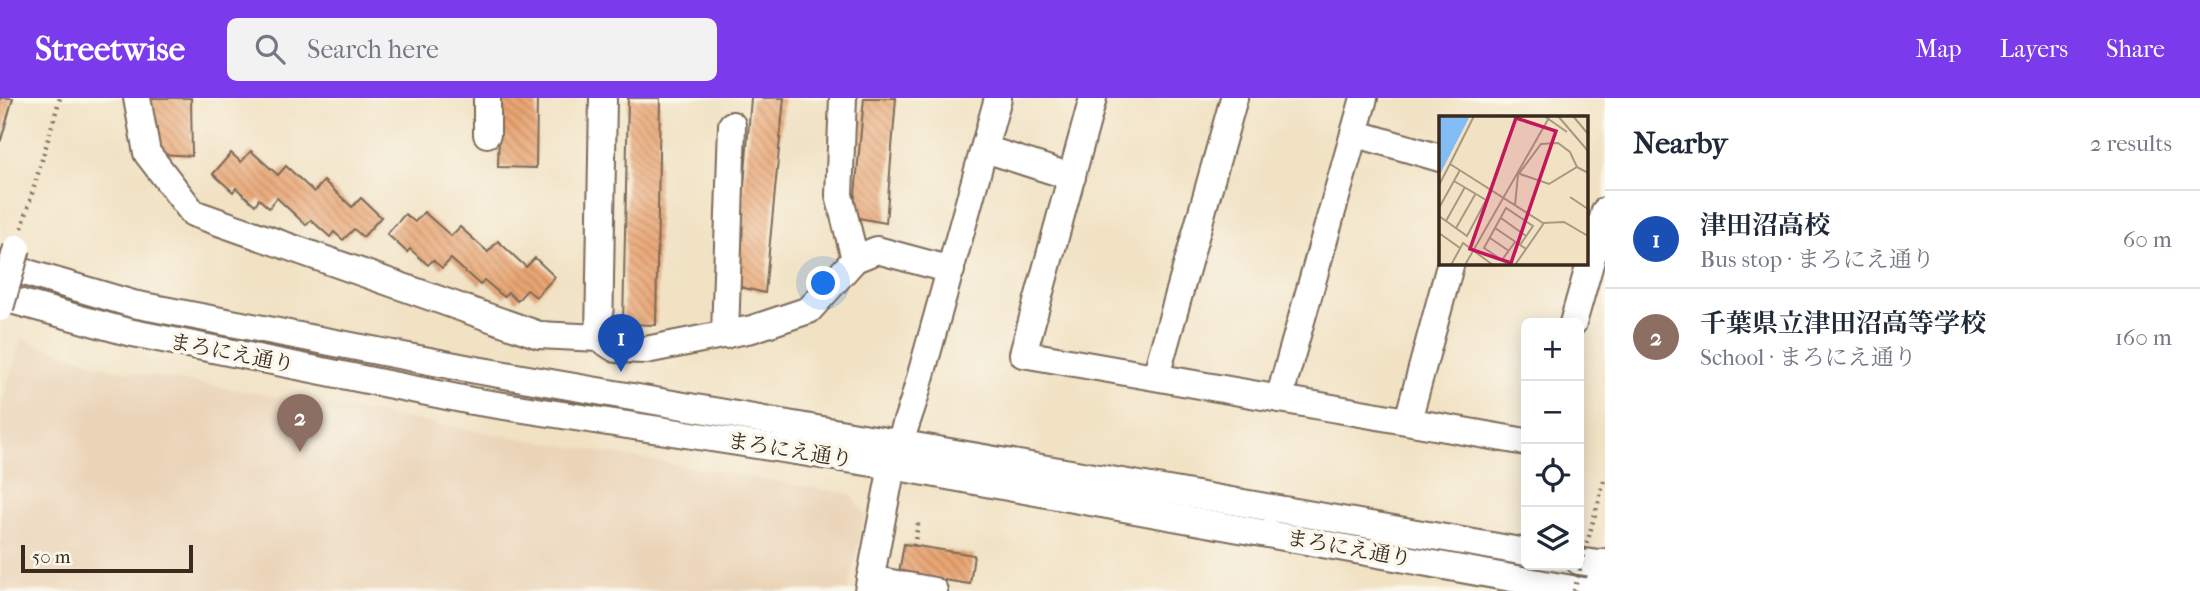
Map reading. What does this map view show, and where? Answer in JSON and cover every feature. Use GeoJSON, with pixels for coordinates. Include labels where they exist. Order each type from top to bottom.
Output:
{"type":"FeatureCollection","features":[{"type":"Feature","properties":{"kind":"street"},"geometry":{"type":"LineString","coordinates":[[136,98],[147,153],[193,213],[539,335],[599,338],[616,349],[646,350],[752,329],[809,310],[855,259],[877,250],[951,270]]}},
{"type":"Feature","properties":{"kind":"street"},"geometry":{"type":"LineString","coordinates":[[487,98],[487,134]]}},
{"type":"Feature","properties":{"kind":"street"},"geometry":{"type":"LineString","coordinates":[[599,338],[603,98]]}},
{"type":"Feature","properties":{"kind":"street"},"geometry":{"type":"LineString","coordinates":[[844,98],[839,195],[855,259]]}},
{"type":"Feature","properties":{"kind":"street"},"geometry":{"type":"LineString","coordinates":[[934,591],[869,585],[896,454],[951,270],[998,98]]}},
{"type":"Feature","properties":{"kind":"street"},"geometry":{"type":"LineString","coordinates":[[1094,98],[1023,354],[1521,441]]}},
{"type":"Feature","properties":{"kind":"street"},"geometry":{"type":"LineString","coordinates":[[1156,376],[1234,98]]}},
{"type":"Feature","properties":{"kind":"street"},"geometry":{"type":"LineString","coordinates":[[1279,399],[1364,98]]}},
{"type":"Feature","properties":{"kind":"street"},"geometry":{"type":"LineString","coordinates":[[725,335],[732,125]]}},
{"type":"Feature","properties":{"kind":"street"},"geometry":{"type":"LineString","coordinates":[[1354,133],[1439,158]]}},
{"type":"Feature","properties":{"kind":"street"},"geometry":{"type":"LineString","coordinates":[[985,149],[1072,177]]}},
{"type":"Feature","properties":{"kind":"street"},"geometry":{"type":"LineString","coordinates":[[1588,198],[1605,203]]}},
{"type":"Feature","properties":{"kind":"street"},"geometry":{"type":"LineString","coordinates":[[1574,318],[1605,211]]}},
{"type":"Feature","properties":{"kind":"street"},"geometry":{"type":"LineString","coordinates":[[0,308],[8,257]]}},
{"type":"Feature","properties":{"kind":"street","name":"まろにえ通り"},"geometry":{"type":"LineString","coordinates":[[8,257],[133,304],[1583,591]]}},
{"type":"Feature","properties":{"kind":"street"},"geometry":{"type":"LineString","coordinates":[[1408,421],[1450,264]]}},
{"type":"Feature","properties":{"kind":"street","name":"まろにえ通り"},"geometry":{"type":"LineString","coordinates":[[0,297],[128,332],[472,401],[896,454],[1521,551]]}},
{"type":"Feature","properties":{"kind":"street"},"geometry":{"type":"LineString","coordinates":[[1597,591],[1598,563]]}},
{"type":"Feature","properties":{"kind":"path"},"geometry":{"type":"LineString","coordinates":[[8,257],[60,98]]}},
{"type":"Feature","properties":{"kind":"path"},"geometry":{"type":"LineString","coordinates":[[1574,591],[1605,478]]}},
{"type":"Feature","properties":{"kind":"path"},"geometry":{"type":"LineString","coordinates":[[914,545],[919,519]]}},
{"type":"Feature","properties":{"kind":"shaded area"},"geometry":{"type":"Polygon","coordinates":[[[21,339],[112,369],[850,494],[865,515],[848,591],[0,591],[0,410],[21,339]]]}},
{"type":"Feature","properties":{"kind":"building"},"geometry":{"type":"Polygon","coordinates":[[[0,98],[13,98],[1,140],[0,139],[0,98]]]}},
{"type":"Feature","properties":{"kind":"building"},"geometry":{"type":"Polygon","coordinates":[[[149,98],[191,98],[192,156],[147,153],[149,98]]]}},
{"type":"Feature","properties":{"kind":"building"},"geometry":{"type":"Polygon","coordinates":[[[500,98],[537,98],[536,168],[498,167],[500,98]]]}},
{"type":"Feature","properties":{"kind":"building"},"geometry":{"type":"Polygon","coordinates":[[[628,98],[660,98],[656,325],[623,324],[628,98]]]}},
{"type":"Feature","properties":{"kind":"building"},"geometry":{"type":"Polygon","coordinates":[[[751,98],[784,98],[765,293],[736,286],[751,98]]]}},
{"type":"Feature","properties":{"kind":"building"},"geometry":{"type":"Polygon","coordinates":[[[864,98],[896,98],[886,223],[853,217],[864,98]]]}},
{"type":"Feature","properties":{"kind":"building"},"geometry":{"type":"Polygon","coordinates":[[[251,151],[278,175],[286,166],[314,192],[324,181],[352,207],[361,198],[381,217],[363,237],[354,229],[343,240],[334,232],[330,237],[311,220],[306,225],[277,198],[269,208],[259,199],[255,205],[236,188],[233,192],[213,174],[231,153],[241,162],[251,151]]]}},
{"type":"Feature","properties":{"kind":"building"},"geometry":{"type":"Polygon","coordinates":[[[424,212],[451,236],[460,227],[488,252],[498,241],[526,267],[535,258],[555,277],[536,297],[527,290],[517,301],[508,292],[504,297],[484,280],[480,285],[451,259],[442,268],[433,260],[428,265],[410,249],[407,252],[387,234],[405,214],[415,222],[424,212]]]}},
{"type":"Feature","properties":{"kind":"building"},"geometry":{"type":"Polygon","coordinates":[[[904,544],[974,555],[970,584],[899,573],[904,544]]]}},
{"type":"Feature","properties":{"kind":"place","name":"津田沼高校"},"geometry":{"type":"Point","coordinates":[621,372]}},
{"type":"Feature","properties":{"kind":"place","name":"千葉県立津田沼高等学校"},"geometry":{"type":"Point","coordinates":[300,452]}}]}
